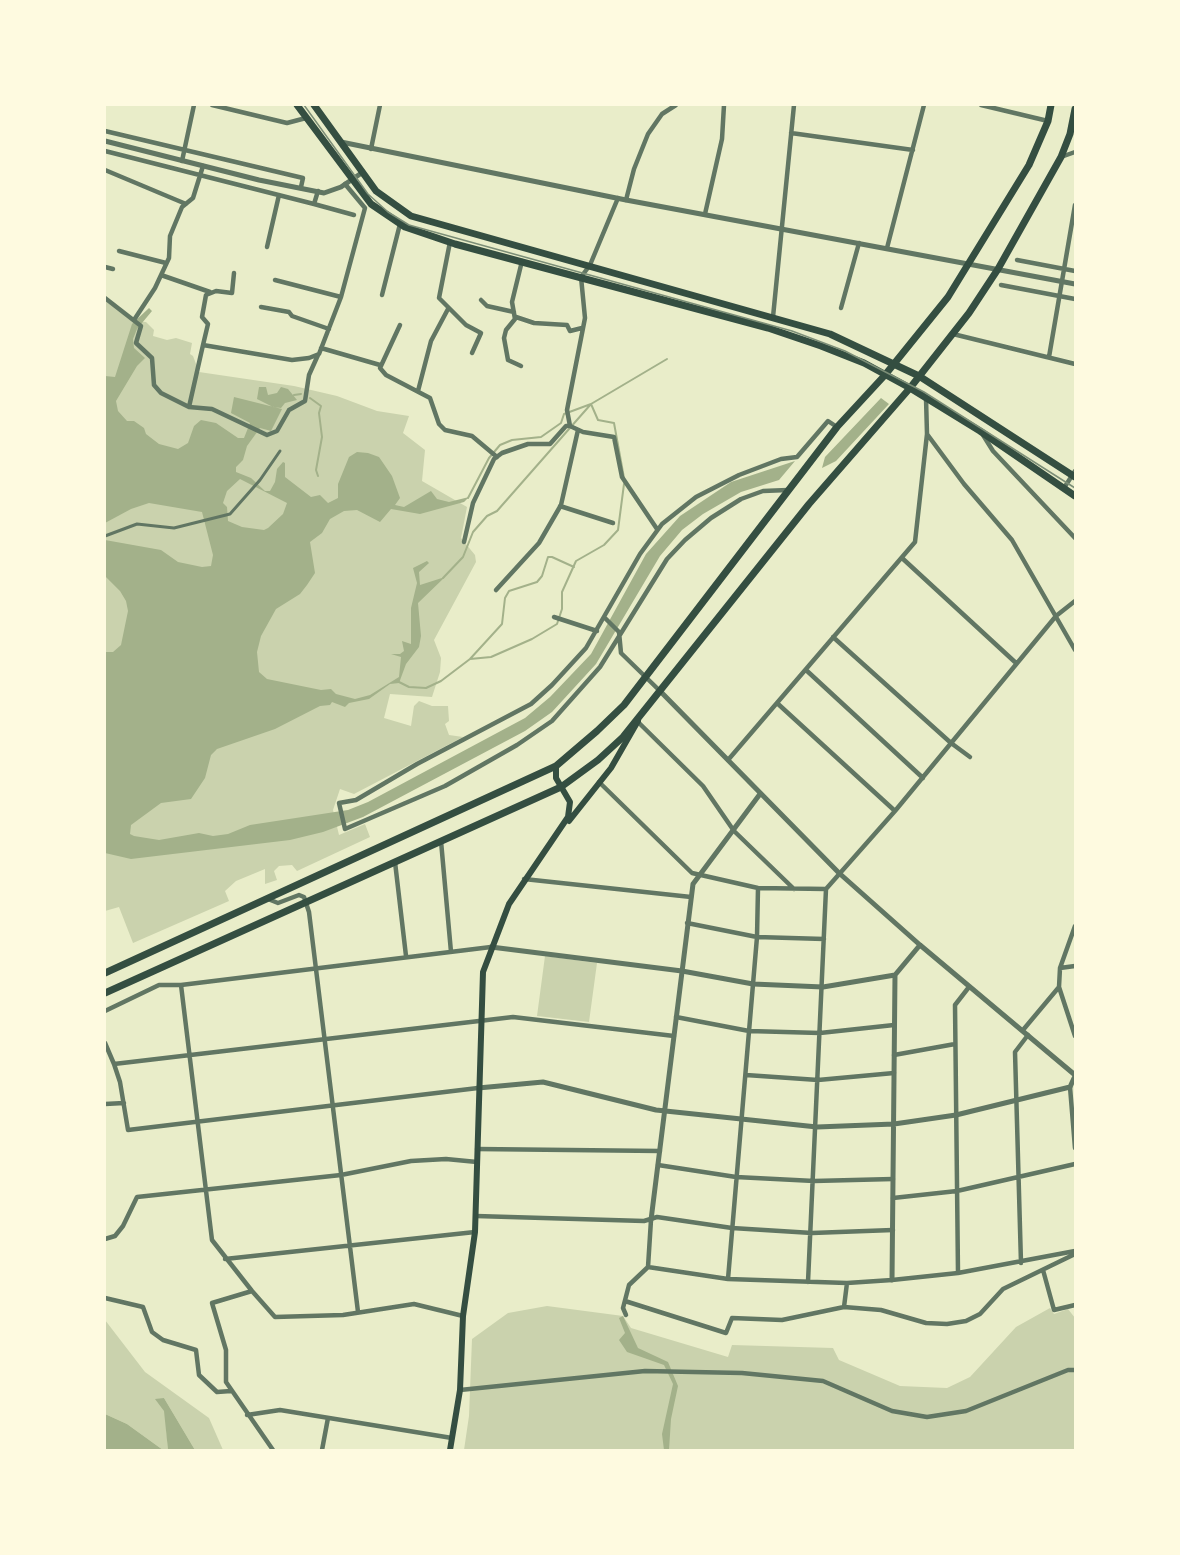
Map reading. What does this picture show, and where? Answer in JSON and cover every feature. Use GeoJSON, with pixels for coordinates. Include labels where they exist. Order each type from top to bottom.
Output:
{"type":"FeatureCollection","features":[{"type":"Feature","properties":{"kind":"main road"},"geometry":{"type":"LineString","coordinates":[[297,105],[371,204],[400,224],[450,242],[768,328],[864,363],[981,431],[1075,496]]}},
{"type":"Feature","properties":{"kind":"main road"},"geometry":{"type":"LineString","coordinates":[[314,105],[383,197],[418,219],[590,265],[830,334],[919,376],[1074,474]]}},
{"type":"Feature","properties":{"kind":"main road"},"geometry":{"type":"LineString","coordinates":[[105,973],[556,766],[624,705],[837,427],[885,375],[948,297],[1029,165],[1048,121],[1051,105]]}},
{"type":"Feature","properties":{"kind":"main road"},"geometry":{"type":"LineString","coordinates":[[105,993],[561,787],[598,760],[639,720],[809,504],[910,388],[953,334],[998,269],[1060,158],[1073,132],[1075,109]]}},
{"type":"Feature","properties":{"kind":"main road"},"geometry":{"type":"LineString","coordinates":[[450,1450],[460,1390],[463,1316],[475,1232],[483,972],[509,904],[524,879],[626,747],[639,720]]}},
{"type":"Feature","properties":{"kind":"main road"},"geometry":{"type":"LineString","coordinates":[[556,766],[556,778],[571,809],[563,828]]}},
{"type":"Feature","properties":{"kind":"street"},"geometry":{"type":"LineString","coordinates":[[182,161],[194,105]]}},
{"type":"Feature","properties":{"kind":"street"},"geometry":{"type":"LineString","coordinates":[[212,105],[287,123],[306,118]]}},
{"type":"Feature","properties":{"kind":"street"},"geometry":{"type":"LineString","coordinates":[[371,149],[380,105]]}},
{"type":"Feature","properties":{"kind":"street"},"geometry":{"type":"LineString","coordinates":[[626,200],[633,169],[648,134],[662,114],[676,105]]}},
{"type":"Feature","properties":{"kind":"street"},"geometry":{"type":"LineString","coordinates":[[705,214],[722,139],[724,105]]}},
{"type":"Feature","properties":{"kind":"street"},"geometry":{"type":"LineString","coordinates":[[773,317],[794,105]]}},
{"type":"Feature","properties":{"kind":"street"},"geometry":{"type":"LineString","coordinates":[[887,248],[924,105]]}},
{"type":"Feature","properties":{"kind":"street"},"geometry":{"type":"LineString","coordinates":[[981,105],[1048,121]]}},
{"type":"Feature","properties":{"kind":"street"},"geometry":{"type":"LineString","coordinates":[[105,131],[303,178],[301,187]]}},
{"type":"Feature","properties":{"kind":"street"},"geometry":{"type":"LineString","coordinates":[[791,133],[913,150]]}},
{"type":"Feature","properties":{"kind":"street"},"geometry":{"type":"LineString","coordinates":[[105,141],[203,166],[318,191],[335,190],[363,172]]}},
{"type":"Feature","properties":{"kind":"street"},"geometry":{"type":"LineString","coordinates":[[341,142],[626,200],[1075,284]]}},
{"type":"Feature","properties":{"kind":"street"},"geometry":{"type":"LineString","coordinates":[[105,151],[354,215]]}},
{"type":"Feature","properties":{"kind":"street"},"geometry":{"type":"LineString","coordinates":[[1060,158],[1075,152]]}},
{"type":"Feature","properties":{"kind":"street"},"geometry":{"type":"LineString","coordinates":[[135,320],[166,263],[170,236],[186,204],[193,198],[203,166]]}},
{"type":"Feature","properties":{"kind":"street"},"geometry":{"type":"LineString","coordinates":[[105,170],[186,204]]}},
{"type":"Feature","properties":{"kind":"street"},"geometry":{"type":"LineString","coordinates":[[105,298],[141,326],[136,343],[152,358],[154,385],[161,393],[189,407],[212,409],[272,435],[289,410],[305,401],[312,364],[320,351],[341,297],[365,208],[345,184]]}},
{"type":"Feature","properties":{"kind":"street"},"geometry":{"type":"LineString","coordinates":[[314,204],[318,191]]}},
{"type":"Feature","properties":{"kind":"street"},"geometry":{"type":"LineString","coordinates":[[267,247],[279,195]]}},
{"type":"Feature","properties":{"kind":"street"},"geometry":{"type":"LineString","coordinates":[[570,426],[567,410],[585,318],[581,277],[590,265],[618,198]]}},
{"type":"Feature","properties":{"kind":"street"},"geometry":{"type":"LineString","coordinates":[[1049,357],[1075,207]]}},
{"type":"Feature","properties":{"kind":"street"},"geometry":{"type":"LineString","coordinates":[[382,295],[400,224]]}},
{"type":"Feature","properties":{"kind":"street"},"geometry":{"type":"LineString","coordinates":[[450,242],[439,295],[448,309],[466,325],[481,333],[472,353]]}},
{"type":"Feature","properties":{"kind":"street"},"geometry":{"type":"LineString","coordinates":[[841,308],[859,243]]}},
{"type":"Feature","properties":{"kind":"street"},"geometry":{"type":"LineString","coordinates":[[119,251],[166,263]]}},
{"type":"Feature","properties":{"kind":"street"},"geometry":{"type":"LineString","coordinates":[[1017,260],[1075,271]]}},
{"type":"Feature","properties":{"kind":"street"},"geometry":{"type":"LineString","coordinates":[[521,366],[508,360],[504,338],[515,314],[512,302],[522,261]]}},
{"type":"Feature","properties":{"kind":"street"},"geometry":{"type":"LineString","coordinates":[[105,267],[113,268]]}},
{"type":"Feature","properties":{"kind":"street"},"geometry":{"type":"LineString","coordinates":[[161,274],[210,292],[232,293],[234,273]]}},
{"type":"Feature","properties":{"kind":"street"},"geometry":{"type":"LineString","coordinates":[[275,280],[341,297]]}},
{"type":"Feature","properties":{"kind":"street"},"geometry":{"type":"LineString","coordinates":[[1001,285],[1075,299]]}},
{"type":"Feature","properties":{"kind":"street"},"geometry":{"type":"LineString","coordinates":[[189,407],[208,324],[202,317],[206,295],[210,292]]}},
{"type":"Feature","properties":{"kind":"street"},"geometry":{"type":"LineString","coordinates":[[481,300],[487,306],[515,314],[534,323],[567,326],[570,331],[582,328]]}},
{"type":"Feature","properties":{"kind":"street"},"geometry":{"type":"LineString","coordinates":[[261,307],[289,312],[292,316],[329,329]]}},
{"type":"Feature","properties":{"kind":"street"},"geometry":{"type":"LineString","coordinates":[[418,392],[431,341],[448,309]]}},
{"type":"Feature","properties":{"kind":"street"},"geometry":{"type":"LineString","coordinates":[[400,325],[380,368],[386,375],[433,401],[436,418],[446,430],[472,436],[497,457]]}},
{"type":"Feature","properties":{"kind":"street"},"geometry":{"type":"LineString","coordinates":[[953,334],[1075,364]]}},
{"type":"Feature","properties":{"kind":"street"},"geometry":{"type":"LineString","coordinates":[[203,345],[292,360],[309,358],[320,351],[380,365]]}},
{"type":"Feature","properties":{"kind":"street"},"geometry":{"type":"LineString","coordinates":[[728,760],[915,542],[927,434],[926,398]]}},
{"type":"Feature","properties":{"kind":"street"},"geometry":{"type":"LineString","coordinates":[[788,490],[763,490],[741,499],[711,518],[685,540],[667,559],[620,639],[600,667],[552,721],[517,745],[445,786],[345,829],[339,803],[356,800],[417,764],[531,704],[586,648],[657,529],[696,497],[739,475],[781,459],[797,457],[828,421],[837,427]]}},
{"type":"Feature","properties":{"kind":"street"},"geometry":{"type":"LineString","coordinates":[[464,542],[473,503],[497,457],[528,444],[550,444],[566,426],[614,437],[621,477],[657,529]]}},
{"type":"Feature","properties":{"kind":"street"},"geometry":{"type":"LineString","coordinates":[[496,590],[539,543],[560,506],[578,430]]}},
{"type":"Feature","properties":{"kind":"street"},"geometry":{"type":"LineString","coordinates":[[981,431],[993,451],[1075,538]]}},
{"type":"Feature","properties":{"kind":"street"},"geometry":{"type":"LineString","coordinates":[[927,434],[964,484],[1012,540],[1075,650]]}},
{"type":"Feature","properties":{"kind":"street"},"geometry":{"type":"LineString","coordinates":[[105,536],[137,524],[174,528],[230,514],[260,480],[280,451]]}},
{"type":"Feature","properties":{"kind":"street"},"geometry":{"type":"LineString","coordinates":[[1064,488],[1074,474]]}},
{"type":"Feature","properties":{"kind":"street"},"geometry":{"type":"LineString","coordinates":[[560,506],[613,523]]}},
{"type":"Feature","properties":{"kind":"street"},"geometry":{"type":"LineString","coordinates":[[902,558],[1016,663]]}},
{"type":"Feature","properties":{"kind":"street"},"geometry":{"type":"LineString","coordinates":[[808,1282],[817,1127],[826,889],[923,778],[1056,616],[1075,601]]}},
{"type":"Feature","properties":{"kind":"street"},"geometry":{"type":"LineString","coordinates":[[554,617],[597,631]]}},
{"type":"Feature","properties":{"kind":"street"},"geometry":{"type":"LineString","coordinates":[[605,618],[619,632],[621,653],[839,873],[1075,1076],[1070,1087],[1075,1148]]}},
{"type":"Feature","properties":{"kind":"street"},"geometry":{"type":"LineString","coordinates":[[833,637],[951,743],[970,757]]}},
{"type":"Feature","properties":{"kind":"street"},"geometry":{"type":"LineString","coordinates":[[806,670],[923,778]]}},
{"type":"Feature","properties":{"kind":"street"},"geometry":{"type":"LineString","coordinates":[[777,703],[895,811]]}},
{"type":"Feature","properties":{"kind":"street"},"geometry":{"type":"LineString","coordinates":[[639,720],[703,786],[734,831],[794,889]]}},
{"type":"Feature","properties":{"kind":"street"},"geometry":{"type":"LineString","coordinates":[[599,782],[692,873],[758,888],[826,889]]}},
{"type":"Feature","properties":{"kind":"street"},"geometry":{"type":"LineString","coordinates":[[626,1315],[625,1301],[629,1285],[648,1267],[651,1220],[693,884],[760,794]]}},
{"type":"Feature","properties":{"kind":"street"},"geometry":{"type":"LineString","coordinates":[[441,842],[451,952]]}},
{"type":"Feature","properties":{"kind":"street"},"geometry":{"type":"LineString","coordinates":[[395,862],[406,956]]}},
{"type":"Feature","properties":{"kind":"street"},"geometry":{"type":"LineString","coordinates":[[524,879],[691,897]]}},
{"type":"Feature","properties":{"kind":"street"},"geometry":{"type":"LineString","coordinates":[[728,1279],[757,937],[758,888]]}},
{"type":"Feature","properties":{"kind":"street"},"geometry":{"type":"LineString","coordinates":[[268,898],[278,903],[299,895],[306,902],[334,1106],[358,1312]]}},
{"type":"Feature","properties":{"kind":"street"},"geometry":{"type":"LineString","coordinates":[[687,923],[757,937],[824,939]]}},
{"type":"Feature","properties":{"kind":"street"},"geometry":{"type":"LineString","coordinates":[[1075,926],[1060,968],[1059,987],[1075,1036]]}},
{"type":"Feature","properties":{"kind":"street"},"geometry":{"type":"LineString","coordinates":[[892,1280],[895,975],[920,945]]}},
{"type":"Feature","properties":{"kind":"street"},"geometry":{"type":"LineString","coordinates":[[105,1011],[159,985],[181,985],[491,947],[682,971],[753,984],[822,987],[895,975]]}},
{"type":"Feature","properties":{"kind":"street"},"geometry":{"type":"LineString","coordinates":[[1060,968],[1075,966]]}},
{"type":"Feature","properties":{"kind":"street"},"geometry":{"type":"LineString","coordinates":[[152,972],[159,985]]}},
{"type":"Feature","properties":{"kind":"street"},"geometry":{"type":"LineString","coordinates":[[181,985],[212,1240],[252,1291],[275,1317],[323,1316],[414,1304],[463,1316]]}},
{"type":"Feature","properties":{"kind":"street"},"geometry":{"type":"LineString","coordinates":[[958,1273],[955,1005],[969,987]]}},
{"type":"Feature","properties":{"kind":"street"},"geometry":{"type":"LineString","coordinates":[[1023,1030],[1059,987]]}},
{"type":"Feature","properties":{"kind":"street"},"geometry":{"type":"LineString","coordinates":[[114,1064],[513,1017],[674,1036]]}},
{"type":"Feature","properties":{"kind":"street"},"geometry":{"type":"LineString","coordinates":[[676,1017],[749,1031],[820,1034],[894,1025]]}},
{"type":"Feature","properties":{"kind":"street"},"geometry":{"type":"LineString","coordinates":[[1021,1263],[1015,1052],[1028,1035]]}},
{"type":"Feature","properties":{"kind":"street"},"geometry":{"type":"LineString","coordinates":[[105,1043],[114,1064],[128,1130],[543,1082],[665,1111],[741,1121],[817,1127],[894,1124],[956,1115],[1070,1087]]}},
{"type":"Feature","properties":{"kind":"street"},"geometry":{"type":"LineString","coordinates":[[894,1054],[955,1044]]}},
{"type":"Feature","properties":{"kind":"street"},"geometry":{"type":"LineString","coordinates":[[746,1075],[818,1080],[894,1073]]}},
{"type":"Feature","properties":{"kind":"street"},"geometry":{"type":"LineString","coordinates":[[105,1104],[124,1103]]}},
{"type":"Feature","properties":{"kind":"street"},"geometry":{"type":"LineString","coordinates":[[477,1149],[660,1151]]}},
{"type":"Feature","properties":{"kind":"street"},"geometry":{"type":"LineString","coordinates":[[105,1239],[115,1236],[123,1226],[137,1197],[341,1174],[411,1161],[446,1159],[477,1162]]}},
{"type":"Feature","properties":{"kind":"street"},"geometry":{"type":"LineString","coordinates":[[893,1198],[957,1191],[1075,1164]]}},
{"type":"Feature","properties":{"kind":"street"},"geometry":{"type":"LineString","coordinates":[[658,1166],[736,1177],[814,1181],[893,1179]]}},
{"type":"Feature","properties":{"kind":"street"},"geometry":{"type":"LineString","coordinates":[[476,1216],[651,1220],[657,1217],[732,1228],[812,1233],[893,1230]]}},
{"type":"Feature","properties":{"kind":"street"},"geometry":{"type":"LineString","coordinates":[[225,1259],[475,1232]]}},
{"type":"Feature","properties":{"kind":"street"},"geometry":{"type":"LineString","coordinates":[[648,1267],[728,1279],[847,1283],[958,1273],[1075,1252]]}},
{"type":"Feature","properties":{"kind":"street"},"geometry":{"type":"LineString","coordinates":[[625,1301],[726,1333],[732,1318],[782,1320],[815,1316],[844,1307],[881,1310],[926,1323],[947,1324],[966,1321],[980,1314],[1003,1289],[1075,1252]]}},
{"type":"Feature","properties":{"kind":"street"},"geometry":{"type":"LineString","coordinates":[[1043,1270],[1054,1310],[1075,1305]]}},
{"type":"Feature","properties":{"kind":"street"},"geometry":{"type":"LineString","coordinates":[[844,1307],[847,1283]]}},
{"type":"Feature","properties":{"kind":"street"},"geometry":{"type":"LineString","coordinates":[[252,1291],[212,1303],[226,1350],[226,1382],[273,1450]]}},
{"type":"Feature","properties":{"kind":"street"},"geometry":{"type":"LineString","coordinates":[[105,1298],[142,1307],[152,1332],[163,1340],[196,1350],[199,1375],[217,1392],[231,1391]]}},
{"type":"Feature","properties":{"kind":"street"},"geometry":{"type":"LineString","coordinates":[[460,1390],[645,1371],[742,1373],[823,1381],[892,1412],[927,1417],[966,1411],[1068,1370],[1075,1370]]}},
{"type":"Feature","properties":{"kind":"street"},"geometry":{"type":"LineString","coordinates":[[247,1415],[280,1410],[452,1438]]}},
{"type":"Feature","properties":{"kind":"street"},"geometry":{"type":"LineString","coordinates":[[322,1450],[328,1418]]}},
{"type":"Feature","properties":{"kind":"shaded area"},"geometry":{"type":"Polygon","coordinates":[[[105,300],[133,321],[146,322],[154,330],[153,336],[167,340],[176,338],[192,343],[190,354],[199,372],[294,386],[337,396],[377,411],[409,416],[403,433],[425,450],[422,481],[467,507],[461,538],[475,555],[476,562],[434,640],[441,658],[440,672],[432,697],[390,694],[384,718],[411,726],[414,706],[419,701],[432,706],[448,706],[449,721],[445,724],[449,735],[463,737],[354,794],[340,789],[333,810],[339,835],[365,824],[370,837],[297,871],[292,865],[279,866],[274,871],[277,880],[265,884],[265,869],[236,881],[225,891],[229,901],[133,943],[119,907],[105,911],[105,300]]]}},
{"type":"Feature","properties":{"kind":"shaded area"},"geometry":{"type":"Polygon","coordinates":[[[149,308],[152,311],[137,329],[133,339],[134,348],[145,358],[137,366],[116,401],[118,411],[127,421],[134,421],[144,428],[146,434],[159,444],[178,449],[188,443],[194,426],[201,420],[216,423],[238,438],[244,438],[250,423],[231,413],[234,397],[282,409],[271,431],[260,428],[247,446],[243,460],[236,467],[236,472],[251,478],[265,491],[270,491],[275,482],[277,469],[283,462],[285,463],[285,477],[311,497],[320,495],[328,503],[338,498],[338,484],[349,457],[357,452],[379,457],[392,476],[400,498],[395,505],[404,507],[431,491],[437,499],[449,502],[469,497],[464,502],[420,514],[391,509],[380,522],[357,510],[344,511],[330,519],[322,533],[310,542],[315,573],[300,594],[276,609],[261,636],[257,652],[259,672],[267,679],[321,690],[331,689],[336,694],[355,699],[370,695],[399,677],[401,657],[391,654],[400,654],[404,651],[402,641],[411,644],[411,608],[417,583],[413,568],[427,561],[429,563],[419,572],[420,585],[445,577],[418,603],[421,636],[419,647],[406,664],[399,683],[390,684],[369,699],[349,703],[345,707],[332,702],[330,705],[320,706],[275,729],[217,749],[211,755],[205,778],[191,799],[161,803],[131,825],[130,834],[134,836],[159,840],[199,833],[213,836],[228,834],[250,825],[348,810],[368,802],[525,718],[550,697],[591,654],[646,554],[680,516],[731,482],[795,461],[779,480],[741,492],[703,514],[682,530],[660,556],[596,664],[552,712],[525,731],[363,817],[323,832],[290,840],[131,859],[105,853],[105,652],[113,652],[121,645],[128,611],[126,601],[120,591],[105,576],[105,540],[161,550],[178,562],[202,567],[211,566],[213,555],[202,512],[149,503],[131,509],[105,523],[105,376],[115,377],[132,324],[149,308]],[[240,479],[227,491],[223,503],[227,507],[228,521],[242,527],[264,530],[283,514],[287,503],[240,479]]]}},
{"type":"Feature","properties":{"kind":"shaded area"},"geometry":{"type":"Polygon","coordinates":[[[259,387],[266,387],[268,395],[277,393],[281,387],[288,389],[297,400],[285,403],[281,408],[273,407],[257,399],[259,387]]]}},
{"type":"Feature","properties":{"kind":"shaded area"},"geometry":{"type":"Polygon","coordinates":[[[881,398],[889,404],[836,461],[822,468],[825,457],[881,398]]]}},
{"type":"Feature","properties":{"kind":"shaded area"},"geometry":{"type":"Polygon","coordinates":[[[545,956],[597,963],[589,1022],[537,1016],[545,956]]]}},
{"type":"Feature","properties":{"kind":"shaded area"},"geometry":{"type":"Polygon","coordinates":[[[547,1306],[623,1316],[631,1328],[728,1357],[732,1345],[833,1348],[839,1360],[900,1386],[947,1388],[970,1377],[1016,1327],[1050,1308],[1054,1314],[1068,1309],[1075,1318],[1075,1450],[464,1450],[469,1416],[472,1339],[508,1313],[547,1306]]]}},
{"type":"Feature","properties":{"kind":"shaded area"},"geometry":{"type":"Polygon","coordinates":[[[623,1316],[638,1348],[668,1362],[678,1386],[671,1419],[669,1450],[664,1450],[662,1434],[673,1384],[664,1365],[627,1352],[619,1340],[625,1333],[619,1318],[623,1316]]]}},
{"type":"Feature","properties":{"kind":"shaded area"},"geometry":{"type":"Polygon","coordinates":[[[105,1320],[145,1372],[209,1418],[223,1450],[195,1450],[164,1398],[168,1450],[163,1450],[127,1424],[105,1414],[105,1320]]]}},
{"type":"Feature","properties":{"kind":"shaded area"},"geometry":{"type":"Polygon","coordinates":[[[164,1398],[195,1450],[168,1450],[164,1411],[155,1399],[164,1398]]]}},
{"type":"Feature","properties":{"kind":"shaded area"},"geometry":{"type":"Polygon","coordinates":[[[105,1414],[127,1424],[163,1450],[105,1450],[105,1414]]]}},
{"type":"Feature","properties":{"kind":"waterway"},"geometry":{"type":"LineString","coordinates":[[468,498],[489,458],[500,445],[512,440],[541,437],[561,423],[564,414],[591,404],[667,359]]}},
{"type":"Feature","properties":{"kind":"waterway"},"geometry":{"type":"LineString","coordinates":[[294,395],[301,394]]}},
{"type":"Feature","properties":{"kind":"waterway"},"geometry":{"type":"LineString","coordinates":[[310,398],[321,406],[319,413],[322,437],[316,470],[318,476]]}},
{"type":"Feature","properties":{"kind":"waterway"},"geometry":{"type":"LineString","coordinates":[[591,404],[598,420],[614,423],[624,478]]}},
{"type":"Feature","properties":{"kind":"waterway"},"geometry":{"type":"LineString","coordinates":[[443,578],[463,557],[473,532],[487,516],[497,511],[591,404]]}},
{"type":"Feature","properties":{"kind":"waterway"},"geometry":{"type":"LineString","coordinates":[[399,682],[409,687],[426,688],[441,681],[470,659],[491,657],[532,639],[557,624],[562,609],[562,592],[576,561],[604,545],[618,530],[624,484]]}},
{"type":"Feature","properties":{"kind":"waterway"},"geometry":{"type":"LineString","coordinates":[[470,659],[502,624],[505,598],[509,591],[537,582],[542,576],[548,557],[574,567]]}},
{"type":"Feature","properties":{"kind":"tram line"},"geometry":{"type":"LineString","coordinates":[[304,105],[368,194],[388,212],[409,225],[792,331],[845,351],[924,392],[1075,488]]}}]}
